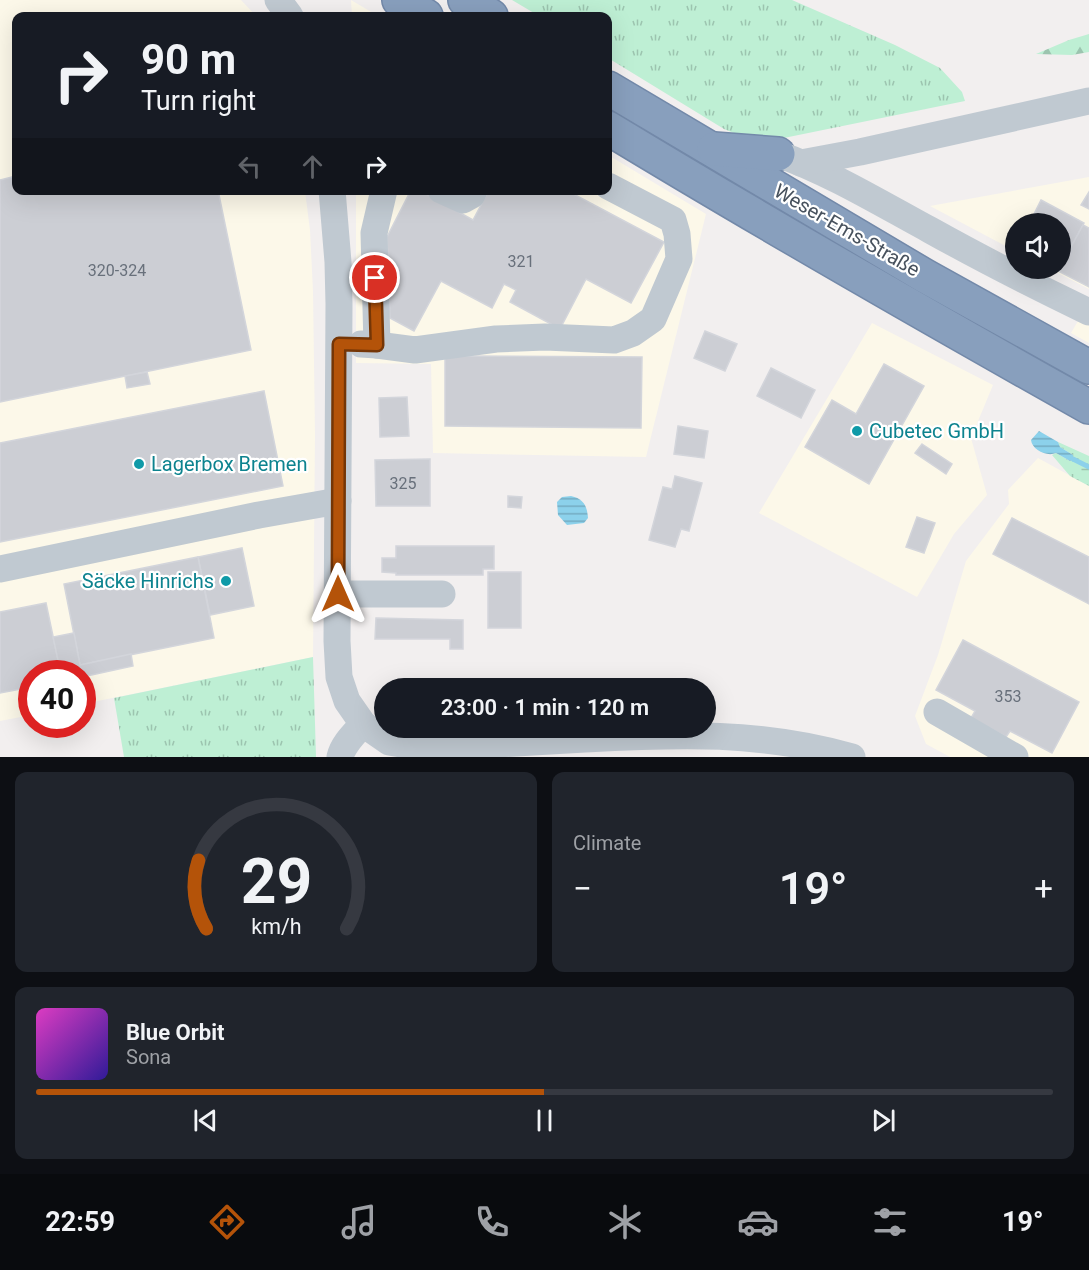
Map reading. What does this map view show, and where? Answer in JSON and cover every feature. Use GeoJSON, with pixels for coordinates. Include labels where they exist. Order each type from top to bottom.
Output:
{"type":"FeatureCollection","features":[{"type":"Feature","properties":{"kind":"highway"},"geometry":{"type":"LineString","coordinates":[[399,0],[419,12]]}},
{"type":"Feature","properties":{"kind":"highway"},"geometry":{"type":"LineString","coordinates":[[465,0],[484,12]]}},
{"type":"Feature","properties":{"kind":"highway","name":"Weser-Ems-Straße"},"geometry":{"type":"LineString","coordinates":[[612,90],[925,276],[1089,368]]}},
{"type":"Feature","properties":{"kind":"highway","name":"Weser-Ems-Straße"},"geometry":{"type":"LineString","coordinates":[[612,130],[738,207],[1089,407]]}},
{"type":"Feature","properties":{"kind":"highway"},"geometry":{"type":"LineString","coordinates":[[709,149],[789,158]]}},
{"type":"Feature","properties":{"kind":"street"},"geometry":{"type":"LineString","coordinates":[[789,158],[860,152],[1089,101]]}},
{"type":"Feature","properties":{"kind":"street","name":"Weser-Ems-Straße"},"geometry":{"type":"LineString","coordinates":[[789,158],[887,206],[997,267],[1089,312]]}},
{"type":"Feature","properties":{"kind":"street"},"geometry":{"type":"LineString","coordinates":[[339,344],[377,345],[415,350],[496,339],[545,337],[614,340],[633,333],[653,319],[679,259],[677,234],[673,220],[612,188]]}},
{"type":"Feature","properties":{"kind":"street"},"geometry":{"type":"LineString","coordinates":[[377,345],[374,233],[383,195]]}},
{"type":"Feature","properties":{"kind":"street"},"geometry":{"type":"LineString","coordinates":[[452,195],[463,200],[472,195]]}},
{"type":"Feature","properties":{"kind":"street"},"geometry":{"type":"LineString","coordinates":[[327,201],[338,262],[337,641],[339,677],[347,701],[363,724],[389,742],[426,748],[694,746],[755,737],[816,747],[852,757]]}},
{"type":"Feature","properties":{"kind":"street"},"geometry":{"type":"LineString","coordinates":[[0,569],[259,515],[338,501]]}},
{"type":"Feature","properties":{"kind":"street"},"geometry":{"type":"LineString","coordinates":[[338,594],[442,594]]}},
{"type":"Feature","properties":{"kind":"street"},"geometry":{"type":"LineString","coordinates":[[937,712],[1015,757]]}},
{"type":"Feature","properties":{"kind":"street"},"geometry":{"type":"LineString","coordinates":[[340,757],[341,750],[363,724]]}},
{"type":"Feature","properties":{"kind":"shaded area"},"geometry":{"type":"Polygon","coordinates":[[[0,0],[241,0],[252,12],[12,12],[12,195],[306,195],[313,291],[315,435],[313,657],[96,701],[96,660],[18,660],[18,718],[0,721],[0,0]]]}},
{"type":"Feature","properties":{"kind":"shaded area"},"geometry":{"type":"Polygon","coordinates":[[[351,0],[371,12],[352,12],[351,0]]]}},
{"type":"Feature","properties":{"kind":"shaded area"},"geometry":{"type":"Polygon","coordinates":[[[612,157],[706,214],[646,457],[433,453],[431,364],[356,363],[356,195],[612,195],[612,157]]]}},
{"type":"Feature","properties":{"kind":"shaded area"},"geometry":{"type":"Polygon","coordinates":[[[1089,177],[1089,289],[1070,279],[1071,213],[1005,213],[1005,246],[930,206],[1089,177]]]}},
{"type":"Feature","properties":{"kind":"shaded area"},"geometry":{"type":"Polygon","coordinates":[[[1089,302],[1089,343],[1071,333],[1089,302]]]}},
{"type":"Feature","properties":{"kind":"shaded area"},"geometry":{"type":"Polygon","coordinates":[[[872,323],[993,385],[971,438],[987,495],[954,534],[917,597],[759,513],[872,323]]]}},
{"type":"Feature","properties":{"kind":"shaded area"},"geometry":{"type":"Polygon","coordinates":[[[1038,458],[1089,486],[1089,757],[950,757],[926,744],[915,716],[938,655],[966,561],[1009,504],[1008,490],[1038,458]]]}},
{"type":"Feature","properties":{"kind":"green space"},"geometry":{"type":"Polygon","coordinates":[[[512,0],[792,0],[895,45],[940,68],[962,92],[965,101],[774,140],[751,140],[724,129],[612,60],[612,12],[532,12],[512,0]]]}},
{"type":"Feature","properties":{"kind":"green space"},"geometry":{"type":"Polygon","coordinates":[[[1089,34],[1089,52],[1072,55],[1036,54],[1069,40],[1089,34]]]}},
{"type":"Feature","properties":{"kind":"green space"},"geometry":{"type":"Polygon","coordinates":[[[1058,442],[1089,456],[1089,486],[1070,476],[1052,455],[1056,453],[1070,461],[1073,459],[1073,455],[1060,447],[1058,442]]]}},
{"type":"Feature","properties":{"kind":"green space"},"geometry":{"type":"Polygon","coordinates":[[[313,657],[316,757],[124,757],[114,698],[313,657]]]}},
{"type":"Feature","properties":{"kind":"water"},"geometry":{"type":"Polygon","coordinates":[[[1039,431],[1058,442],[1060,447],[1073,455],[1073,459],[1070,461],[1056,453],[1048,454],[1037,450],[1031,440],[1039,431]]]}},
{"type":"Feature","properties":{"kind":"water"},"geometry":{"type":"Polygon","coordinates":[[[571,496],[582,501],[586,507],[588,518],[584,523],[567,525],[558,515],[557,502],[562,497],[571,496]]]}},
{"type":"Feature","properties":{"kind":"building"},"geometry":{"type":"Polygon","coordinates":[[[12,177],[12,195],[219,195],[251,350],[0,402],[0,180],[12,177]]]}},
{"type":"Feature","properties":{"kind":"building"},"geometry":{"type":"Polygon","coordinates":[[[1089,192],[1089,209],[1081,205],[1089,192]]]}},
{"type":"Feature","properties":{"kind":"building"},"geometry":{"type":"Polygon","coordinates":[[[408,195],[428,195],[473,220],[486,195],[575,195],[664,242],[631,303],[586,279],[560,329],[510,302],[516,290],[504,284],[492,308],[441,281],[414,331],[390,318],[387,237],[408,195]]]}},
{"type":"Feature","properties":{"kind":"building"},"geometry":{"type":"Polygon","coordinates":[[[1041,200],[1065,213],[1034,213],[1041,200]]]}},
{"type":"Feature","properties":{"kind":"building"},"geometry":{"type":"Polygon","coordinates":[[[1071,216],[1084,223],[1071,247],[1071,216]]]}},
{"type":"Feature","properties":{"kind":"building"},"geometry":{"type":"Polygon","coordinates":[[[1083,225],[1089,228],[1089,287],[1071,278],[1071,247],[1083,225]]]}},
{"type":"Feature","properties":{"kind":"building"},"geometry":{"type":"Polygon","coordinates":[[[705,331],[737,344],[725,371],[694,358],[705,331]]]}},
{"type":"Feature","properties":{"kind":"building"},"geometry":{"type":"Polygon","coordinates":[[[445,356],[642,357],[641,428],[445,426],[445,356]]]}},
{"type":"Feature","properties":{"kind":"building","name":"Cubetec GmbH"},"geometry":{"type":"Polygon","coordinates":[[[884,364],[924,386],[869,484],[805,447],[832,400],[856,414],[884,364]]]}},
{"type":"Feature","properties":{"kind":"building"},"geometry":{"type":"Polygon","coordinates":[[[771,368],[815,390],[801,418],[757,396],[771,368]]]}},
{"type":"Feature","properties":{"kind":"building"},"geometry":{"type":"Polygon","coordinates":[[[147,372],[150,384],[127,388],[125,376],[147,372]]]}},
{"type":"Feature","properties":{"kind":"building","name":"Lagerbox Bremen"},"geometry":{"type":"Polygon","coordinates":[[[264,391],[283,486],[0,542],[0,443],[264,391]]]}},
{"type":"Feature","properties":{"kind":"building"},"geometry":{"type":"Polygon","coordinates":[[[407,397],[409,436],[380,437],[379,398],[407,397]]]}},
{"type":"Feature","properties":{"kind":"building"},"geometry":{"type":"Polygon","coordinates":[[[678,426],[708,431],[704,458],[674,454],[678,426]]]}},
{"type":"Feature","properties":{"kind":"building"},"geometry":{"type":"Polygon","coordinates":[[[922,444],[952,464],[946,474],[915,453],[922,444]]]}},
{"type":"Feature","properties":{"kind":"building"},"geometry":{"type":"Polygon","coordinates":[[[430,459],[430,506],[376,506],[375,460],[430,459]]]}},
{"type":"Feature","properties":{"kind":"building"},"geometry":{"type":"Polygon","coordinates":[[[675,476],[702,483],[689,531],[681,529],[675,547],[649,540],[663,487],[672,489],[675,476]]]}},
{"type":"Feature","properties":{"kind":"building"},"geometry":{"type":"Polygon","coordinates":[[[508,496],[522,497],[521,508],[508,507],[508,496]]]}},
{"type":"Feature","properties":{"kind":"building"},"geometry":{"type":"Polygon","coordinates":[[[917,517],[935,523],[924,553],[906,547],[917,517]]]}},
{"type":"Feature","properties":{"kind":"building"},"geometry":{"type":"Polygon","coordinates":[[[1012,518],[1089,557],[1089,604],[993,554],[1012,518]]]}},
{"type":"Feature","properties":{"kind":"building"},"geometry":{"type":"Polygon","coordinates":[[[396,546],[494,546],[494,569],[483,569],[483,575],[396,575],[396,573],[382,572],[382,558],[396,558],[396,546]]]}},
{"type":"Feature","properties":{"kind":"building","name":"Säcke Hinrichs"},"geometry":{"type":"Polygon","coordinates":[[[242,548],[254,606],[210,615],[198,557],[242,548]]]}},
{"type":"Feature","properties":{"kind":"building"},"geometry":{"type":"Polygon","coordinates":[[[198,557],[214,638],[96,662],[79,660],[64,584],[198,557]]]}},
{"type":"Feature","properties":{"kind":"building"},"geometry":{"type":"Polygon","coordinates":[[[488,572],[521,572],[521,628],[488,628],[488,572]]]}},
{"type":"Feature","properties":{"kind":"building"},"geometry":{"type":"Polygon","coordinates":[[[46,603],[58,660],[18,660],[18,690],[0,693],[0,612],[46,603]]]}},
{"type":"Feature","properties":{"kind":"building"},"geometry":{"type":"Polygon","coordinates":[[[376,618],[463,620],[463,649],[450,649],[450,639],[375,639],[376,618]]]}},
{"type":"Feature","properties":{"kind":"building"},"geometry":{"type":"Polygon","coordinates":[[[74,633],[79,660],[58,660],[53,637],[74,633]]]}},
{"type":"Feature","properties":{"kind":"building"},"geometry":{"type":"Polygon","coordinates":[[[963,640],[1079,702],[1052,753],[1010,731],[1006,737],[971,718],[975,711],[936,690],[963,640]]]}},
{"type":"Feature","properties":{"kind":"building"},"geometry":{"type":"Polygon","coordinates":[[[131,654],[133,666],[96,674],[96,662],[131,654]]]}},
{"type":"Feature","properties":{"kind":"waterway"},"geometry":{"type":"LineString","coordinates":[[1073,459],[1089,467]]}},
{"type":"Feature","properties":{"kind":"place","name":"Cubetec GmbH"},"geometry":{"type":"Point","coordinates":[857,431]}},
{"type":"Feature","properties":{"kind":"place","name":"Lagerbox Bremen"},"geometry":{"type":"Point","coordinates":[139,464]}},
{"type":"Feature","properties":{"kind":"place","name":"Säcke Hinrichs"},"geometry":{"type":"Point","coordinates":[226,581]}},
{"type":"Feature","properties":{"kind":"route"},"geometry":{"type":"LineString","coordinates":[[338,594],[339,344],[377,345],[375,278]]}}]}
